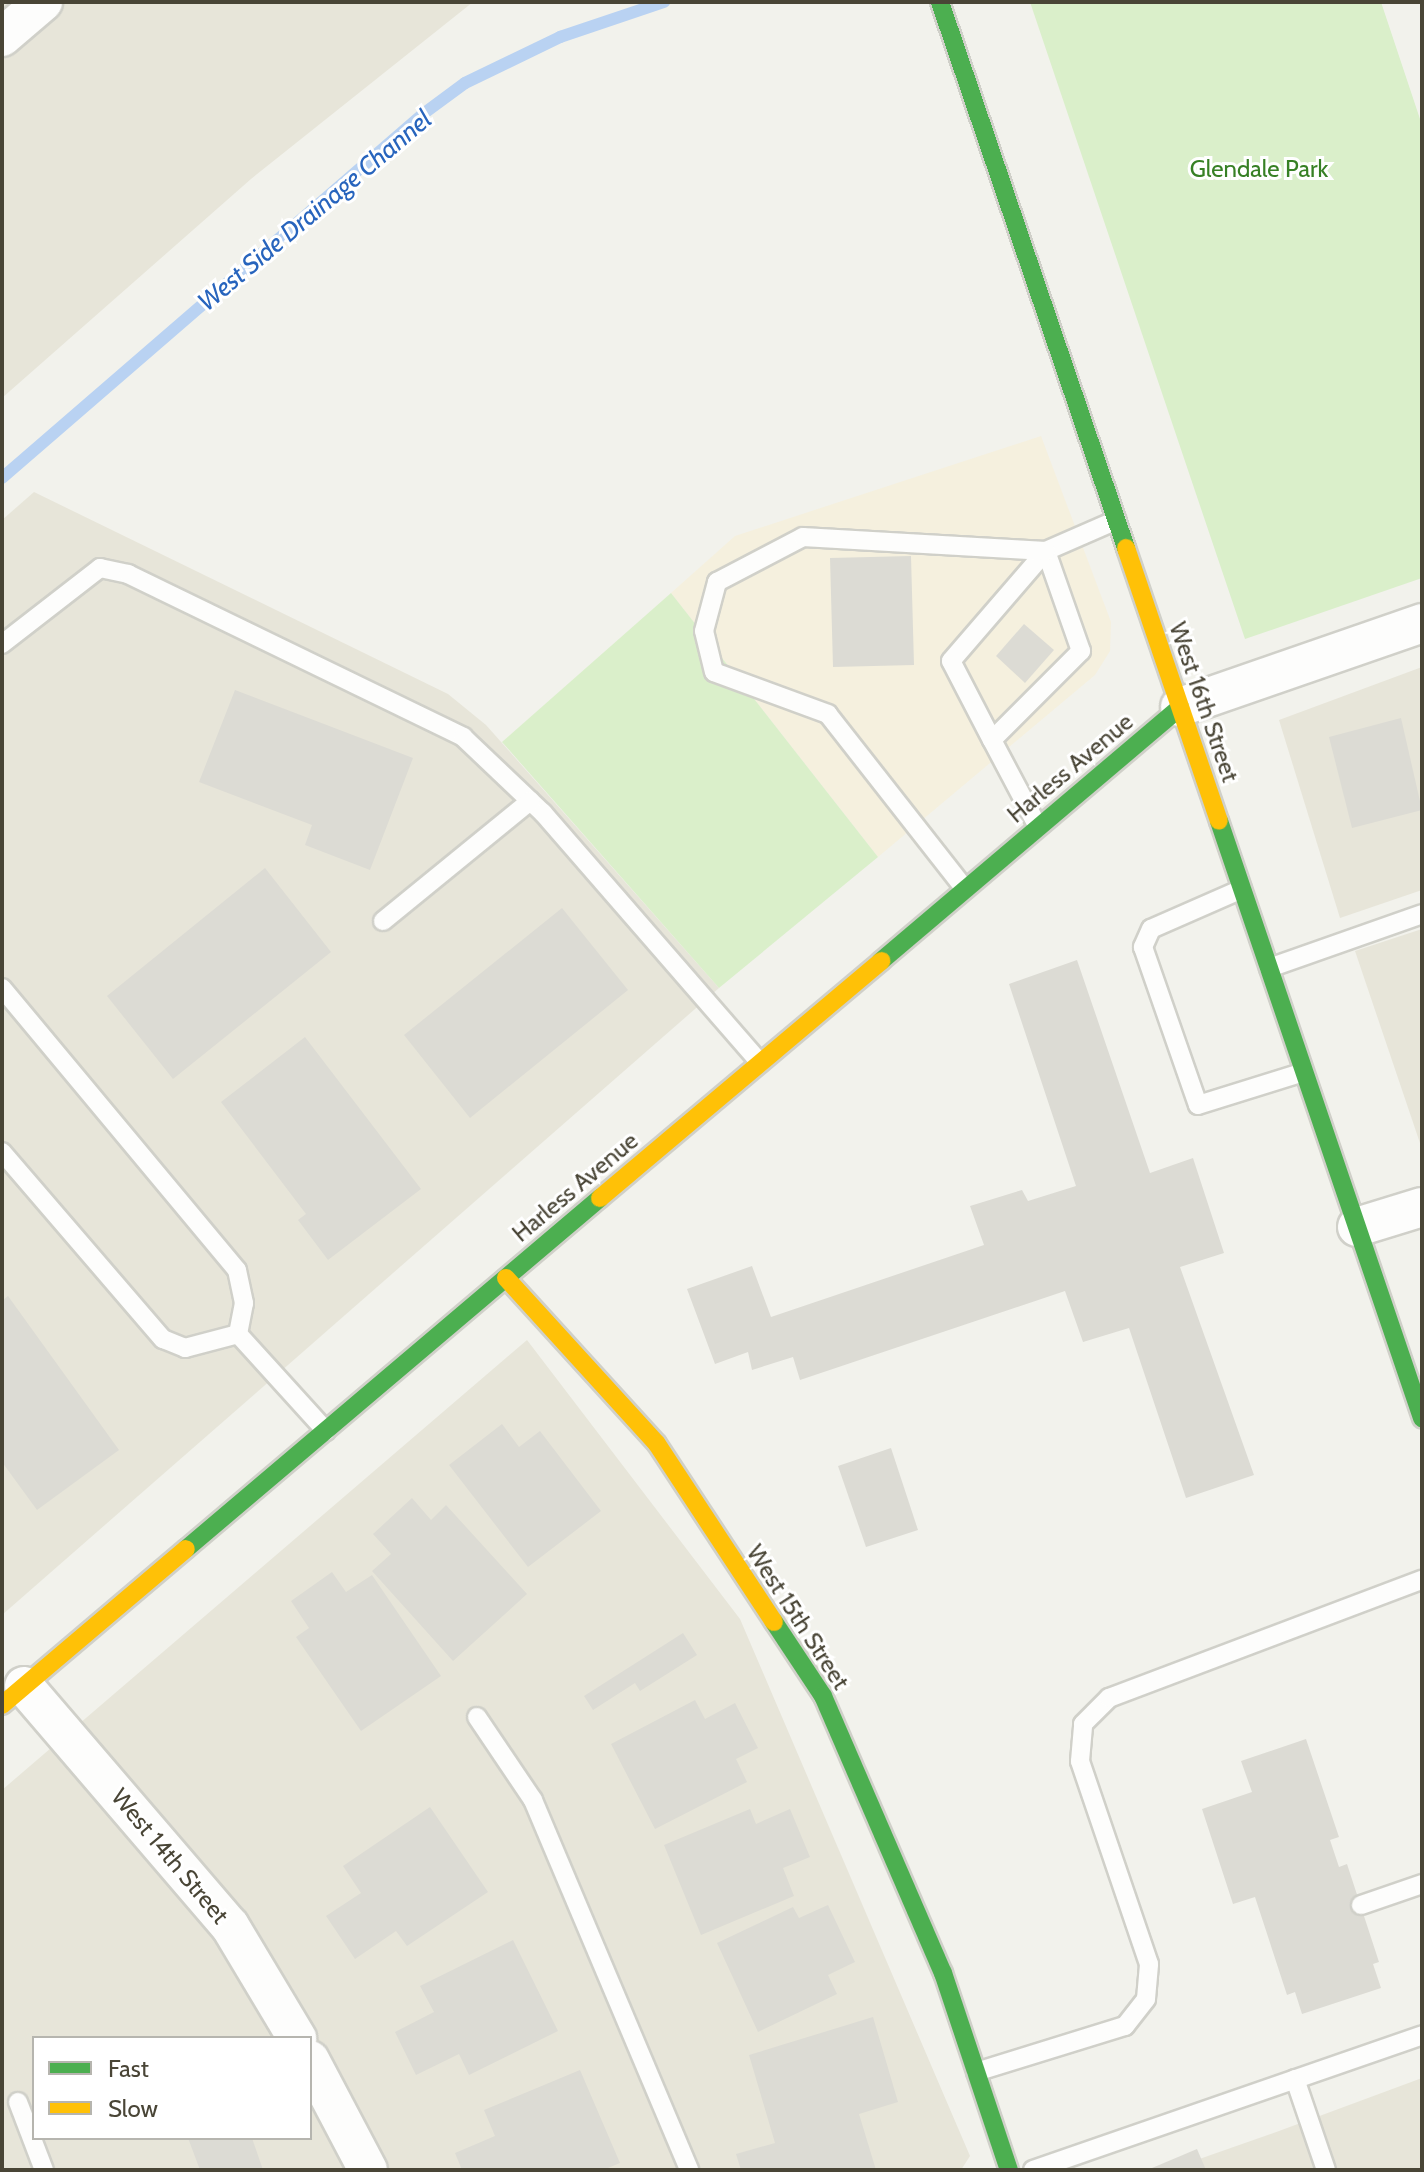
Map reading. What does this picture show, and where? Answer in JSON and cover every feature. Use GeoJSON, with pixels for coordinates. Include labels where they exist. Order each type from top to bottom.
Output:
{"type":"FeatureCollection","features":[{"type":"Feature","properties":{"kind":"main road","name":"West 16th Street"},"geometry":{"type":"LineString","coordinates":[[940,2],[1422,1418]]}},
{"type":"Feature","properties":{"kind":"main road","name":"Harless Avenue"},"geometry":{"type":"LineString","coordinates":[[13,1696],[1037,825],[1180,707]]}},
{"type":"Feature","properties":{"kind":"main road","name":"West 15th Street"},"geometry":{"type":"LineString","coordinates":[[506,1278],[657,1444],[823,1696],[943,1973],[1009,2170]]}},
{"type":"Feature","properties":{"kind":"street"},"geometry":{"type":"LineString","coordinates":[[2,37],[43,2]]}},
{"type":"Feature","properties":{"kind":"street"},"geometry":{"type":"LineString","coordinates":[[1180,707],[1422,623]]}},
{"type":"Feature","properties":{"kind":"street"},"geometry":{"type":"LineString","coordinates":[[1357,1227],[1422,1207]]}},
{"type":"Feature","properties":{"kind":"street","name":"West 14th Street"},"geometry":{"type":"LineString","coordinates":[[13,1696],[230,1926],[296,2036]]}},
{"type":"Feature","properties":{"kind":"street"},"geometry":{"type":"LineString","coordinates":[[312,2064],[368,2170]]}},
{"type":"Feature","properties":{"kind":"lane"},"geometry":{"type":"LineString","coordinates":[[1037,825],[951,661],[1046,551],[1117,520]]}},
{"type":"Feature","properties":{"kind":"lane"},"geometry":{"type":"LineString","coordinates":[[965,889],[828,714],[714,672],[704,631],[717,582],[803,537],[1046,551]]}},
{"type":"Feature","properties":{"kind":"lane"},"geometry":{"type":"LineString","coordinates":[[992,740],[1081,651],[1046,551]]}},
{"type":"Feature","properties":{"kind":"lane"},"geometry":{"type":"LineString","coordinates":[[2,644],[100,568],[128,574],[463,737],[530,801],[760,1063]]}},
{"type":"Feature","properties":{"kind":"lane"},"geometry":{"type":"LineString","coordinates":[[383,921],[530,801]]}},
{"type":"Feature","properties":{"kind":"lane"},"geometry":{"type":"LineString","coordinates":[[1242,889],[1151,929],[1143,947],[1198,1105],[1304,1071]]}},
{"type":"Feature","properties":{"kind":"lane"},"geometry":{"type":"LineString","coordinates":[[1269,968],[1422,914]]}},
{"type":"Feature","properties":{"kind":"lane"},"geometry":{"type":"LineString","coordinates":[[2,988],[237,1270],[244,1303],[238,1334]]}},
{"type":"Feature","properties":{"kind":"lane"},"geometry":{"type":"LineString","coordinates":[[2,1152],[163,1339],[185,1348],[238,1334]]}},
{"type":"Feature","properties":{"kind":"lane"},"geometry":{"type":"LineString","coordinates":[[238,1334],[326,1431]]}},
{"type":"Feature","properties":{"kind":"lane"},"geometry":{"type":"LineString","coordinates":[[976,2072],[1125,2026],[1146,1999],[1149,1964],[1080,1761],[1083,1724],[1109,1698],[1422,1580]]}},
{"type":"Feature","properties":{"kind":"lane"},"geometry":{"type":"LineString","coordinates":[[477,1717],[533,1800],[689,2170]]}},
{"type":"Feature","properties":{"kind":"lane"},"geometry":{"type":"LineString","coordinates":[[1361,1905],[1422,1884]]}},
{"type":"Feature","properties":{"kind":"lane"},"geometry":{"type":"LineString","coordinates":[[1033,2170],[1422,2035]]}},
{"type":"Feature","properties":{"kind":"lane"},"geometry":{"type":"LineString","coordinates":[[1295,2079],[1326,2170]]}},
{"type":"Feature","properties":{"kind":"lane"},"geometry":{"type":"LineString","coordinates":[[18,2102],[32,2139]]}},
{"type":"Feature","properties":{"kind":"lane"},"geometry":{"type":"LineString","coordinates":[[33,2140],[44,2170]]}},
{"type":"Feature","properties":{"kind":"shaded area"},"geometry":{"type":"Polygon","coordinates":[[[2,2],[473,2],[251,179],[2,398],[2,2]]]}},
{"type":"Feature","properties":{"kind":"shaded area"},"geometry":{"type":"Polygon","coordinates":[[[1041,436],[1111,622],[1110,651],[1095,675],[878,857],[671,593],[735,536],[1041,436]]]}},
{"type":"Feature","properties":{"kind":"shaded area"},"geometry":{"type":"Polygon","coordinates":[[[34,492],[448,694],[486,725],[719,988],[2,1615],[2,520],[34,492]]]}},
{"type":"Feature","properties":{"kind":"shaded area"},"geometry":{"type":"Polygon","coordinates":[[[1422,667],[1422,890],[1340,918],[1279,720],[1422,667]]]}},
{"type":"Feature","properties":{"kind":"shaded area"},"geometry":{"type":"Polygon","coordinates":[[[1422,929],[1422,1149],[1355,951],[1422,929]]]}},
{"type":"Feature","properties":{"kind":"shaded area"},"geometry":{"type":"Polygon","coordinates":[[[527,1340],[740,1619],[970,2156],[961,2170],[2,2170],[2,1790],[527,1340]]]}},
{"type":"Feature","properties":{"kind":"shaded area"},"geometry":{"type":"Polygon","coordinates":[[[1422,2078],[1422,2170],[1168,2170],[1279,2131],[1422,2078]]]}},
{"type":"Feature","properties":{"kind":"green space","name":"Glendale Park"},"geometry":{"type":"Polygon","coordinates":[[[1030,2],[1381,2],[1422,125],[1422,578],[1245,639],[1030,2]]]}},
{"type":"Feature","properties":{"kind":"green space"},"geometry":{"type":"Polygon","coordinates":[[[671,593],[878,857],[719,988],[502,742],[671,593]]]}},
{"type":"Feature","properties":{"kind":"building"},"geometry":{"type":"Polygon","coordinates":[[[911,556],[914,665],[833,667],[830,558],[911,556]]]}},
{"type":"Feature","properties":{"kind":"building"},"geometry":{"type":"Polygon","coordinates":[[[1024,624],[1054,650],[1025,683],[996,656],[1024,624]]]}},
{"type":"Feature","properties":{"kind":"building"},"geometry":{"type":"Polygon","coordinates":[[[235,690],[413,758],[370,870],[305,845],[312,825],[199,782],[235,690]]]}},
{"type":"Feature","properties":{"kind":"building"},"geometry":{"type":"Polygon","coordinates":[[[1401,718],[1422,810],[1352,828],[1329,737],[1401,718]]]}},
{"type":"Feature","properties":{"kind":"building"},"geometry":{"type":"Polygon","coordinates":[[[265,868],[331,952],[173,1079],[107,996],[265,868]]]}},
{"type":"Feature","properties":{"kind":"building"},"geometry":{"type":"Polygon","coordinates":[[[562,908],[628,990],[470,1118],[404,1035],[562,908]]]}},
{"type":"Feature","properties":{"kind":"building"},"geometry":{"type":"Polygon","coordinates":[[[1077,960],[1150,1173],[1193,1158],[1224,1253],[1180,1267],[1254,1475],[1186,1498],[1129,1328],[1083,1342],[1065,1291],[800,1380],[793,1357],[752,1370],[748,1352],[715,1364],[687,1289],[752,1266],[771,1317],[984,1245],[970,1206],[1022,1190],[1028,1201],[1076,1186],[1009,984],[1077,960]]]}},
{"type":"Feature","properties":{"kind":"building"},"geometry":{"type":"Polygon","coordinates":[[[305,1037],[421,1189],[328,1260],[298,1220],[306,1214],[221,1102],[305,1037]]]}},
{"type":"Feature","properties":{"kind":"building"},"geometry":{"type":"Polygon","coordinates":[[[8,1296],[119,1450],[37,1510],[2,1462],[2,1301],[8,1296]]]}},
{"type":"Feature","properties":{"kind":"building"},"geometry":{"type":"Polygon","coordinates":[[[502,1424],[519,1447],[540,1431],[601,1511],[528,1567],[449,1465],[502,1424]]]}},
{"type":"Feature","properties":{"kind":"building"},"geometry":{"type":"Polygon","coordinates":[[[891,1448],[918,1530],[866,1547],[838,1466],[891,1448]]]}},
{"type":"Feature","properties":{"kind":"building"},"geometry":{"type":"Polygon","coordinates":[[[412,1498],[431,1520],[446,1505],[527,1594],[453,1661],[372,1571],[391,1554],[373,1534],[412,1498]]]}},
{"type":"Feature","properties":{"kind":"building"},"geometry":{"type":"Polygon","coordinates":[[[332,1572],[346,1592],[372,1575],[441,1676],[361,1731],[296,1637],[309,1628],[291,1601],[332,1572]]]}},
{"type":"Feature","properties":{"kind":"building"},"geometry":{"type":"Polygon","coordinates":[[[683,1633],[697,1655],[640,1691],[635,1683],[593,1710],[584,1696],[683,1633]]]}},
{"type":"Feature","properties":{"kind":"building"},"geometry":{"type":"Polygon","coordinates":[[[695,1700],[705,1719],[735,1703],[758,1748],[736,1759],[747,1782],[655,1829],[611,1744],[695,1700]]]}},
{"type":"Feature","properties":{"kind":"building"},"geometry":{"type":"Polygon","coordinates":[[[1306,1739],[1339,1837],[1330,1840],[1339,1867],[1347,1864],[1379,1962],[1373,1964],[1381,1988],[1302,2014],[1295,1992],[1287,1995],[1255,1897],[1233,1904],[1202,1809],[1252,1792],[1241,1761],[1306,1739]]]}},
{"type":"Feature","properties":{"kind":"building"},"geometry":{"type":"Polygon","coordinates":[[[430,1807],[488,1892],[407,1946],[396,1931],[355,1959],[326,1916],[361,1893],[343,1866],[430,1807]]]}},
{"type":"Feature","properties":{"kind":"building"},"geometry":{"type":"Polygon","coordinates":[[[750,1809],[756,1824],[790,1809],[810,1857],[783,1868],[794,1896],[701,1935],[664,1845],[750,1809]]]}},
{"type":"Feature","properties":{"kind":"building"},"geometry":{"type":"Polygon","coordinates":[[[828,1905],[855,1962],[828,1975],[837,1994],[758,2032],[717,1943],[793,1907],[799,1918],[828,1905]]]}},
{"type":"Feature","properties":{"kind":"building"},"geometry":{"type":"Polygon","coordinates":[[[513,1940],[558,2031],[469,2075],[459,2054],[416,2075],[395,2032],[434,2012],[420,1986],[513,1940]]]}},
{"type":"Feature","properties":{"kind":"building"},"geometry":{"type":"Polygon","coordinates":[[[873,2017],[898,2102],[859,2114],[876,2170],[741,2170],[736,2154],[775,2143],[749,2055],[873,2017]]]}},
{"type":"Feature","properties":{"kind":"building"},"geometry":{"type":"Polygon","coordinates":[[[580,2070],[620,2163],[603,2170],[462,2170],[455,2153],[495,2136],[484,2110],[580,2070]]]}},
{"type":"Feature","properties":{"kind":"building"},"geometry":{"type":"Polygon","coordinates":[[[189,2140],[253,2140],[263,2170],[200,2170],[189,2140]]]}},
{"type":"Feature","properties":{"kind":"building"},"geometry":{"type":"Polygon","coordinates":[[[1197,2149],[1206,2170],[1152,2168],[1197,2149]]]}},
{"type":"Feature","properties":{"kind":"waterway","name":"West Side Drainage Channel"},"geometry":{"type":"LineString","coordinates":[[2,478],[423,114],[465,83],[560,37],[664,2]]}},
{"type":"Feature","properties":{"kind":"traffic: fast"},"geometry":{"type":"LineString","coordinates":[[940,2],[1126,548]]}},
{"type":"Feature","properties":{"kind":"traffic: fast"},"geometry":{"type":"LineString","coordinates":[[881,961],[1180,707]]}},
{"type":"Feature","properties":{"kind":"traffic: fast"},"geometry":{"type":"LineString","coordinates":[[1219,821],[1422,1418]]}},
{"type":"Feature","properties":{"kind":"traffic: fast"},"geometry":{"type":"LineString","coordinates":[[186,1549],[600,1198]]}},
{"type":"Feature","properties":{"kind":"traffic: fast"},"geometry":{"type":"LineString","coordinates":[[774,1622],[823,1696],[943,1973],[1009,2170]]}},
{"type":"Feature","properties":{"kind":"traffic: slow"},"geometry":{"type":"LineString","coordinates":[[1126,548],[1219,821]]}},
{"type":"Feature","properties":{"kind":"traffic: slow"},"geometry":{"type":"LineString","coordinates":[[600,1198],[881,961]]}},
{"type":"Feature","properties":{"kind":"traffic: slow"},"geometry":{"type":"LineString","coordinates":[[506,1278],[657,1444],[774,1622]]}},
{"type":"Feature","properties":{"kind":"traffic: slow"},"geometry":{"type":"LineString","coordinates":[[2,1705],[186,1549]]}}]}
